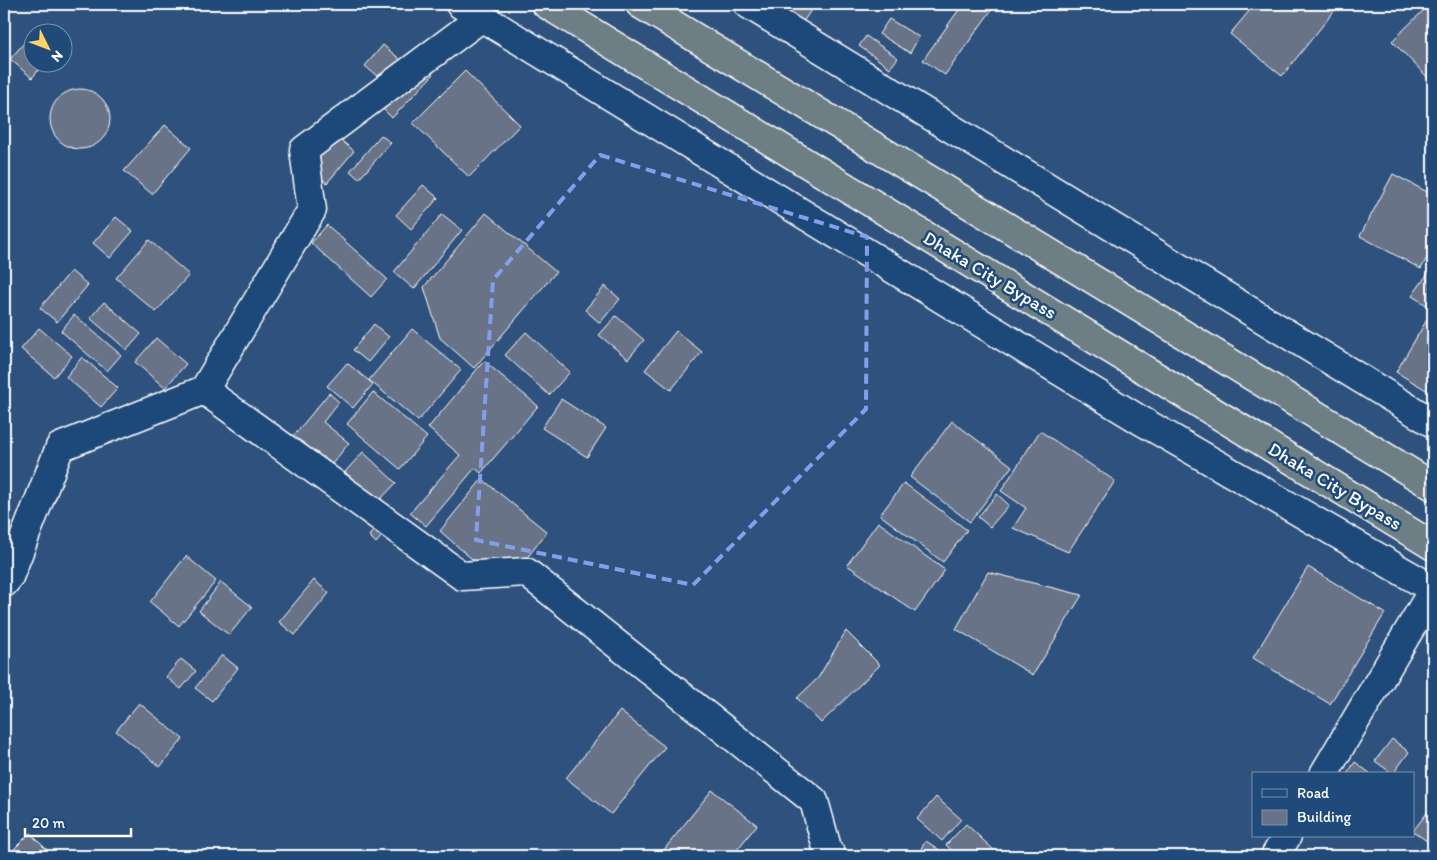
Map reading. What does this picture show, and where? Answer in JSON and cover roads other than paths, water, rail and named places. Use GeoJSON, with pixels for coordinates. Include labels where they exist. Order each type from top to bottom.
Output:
{"type":"FeatureCollection","features":[{"type":"Feature","properties":{"kind":"highway","name":"Dhaka City Bypass"},"geometry":{"type":"LineString","coordinates":[[546,4],[1433,546]]}},
{"type":"Feature","properties":{"kind":"highway"},"geometry":{"type":"LineString","coordinates":[[640,4],[1433,486]]}},
{"type":"Feature","properties":{"kind":"main road"},"geometry":{"type":"LineString","coordinates":[[748,4],[1433,422]]}},
{"type":"Feature","properties":{"kind":"main road"},"geometry":{"type":"LineString","coordinates":[[4,583],[9,577],[60,447],[204,390],[312,210],[304,150],[471,10],[1140,420],[1433,590],[1325,772]]}},
{"type":"Feature","properties":{"kind":"main road"},"geometry":{"type":"LineString","coordinates":[[204,390],[462,576],[526,572],[814,801],[829,855],[832,856]]}},
{"type":"Feature","properties":{"kind":"main road"},"geometry":{"type":"LineString","coordinates":[[1275,856],[1285,838]]}}]}
